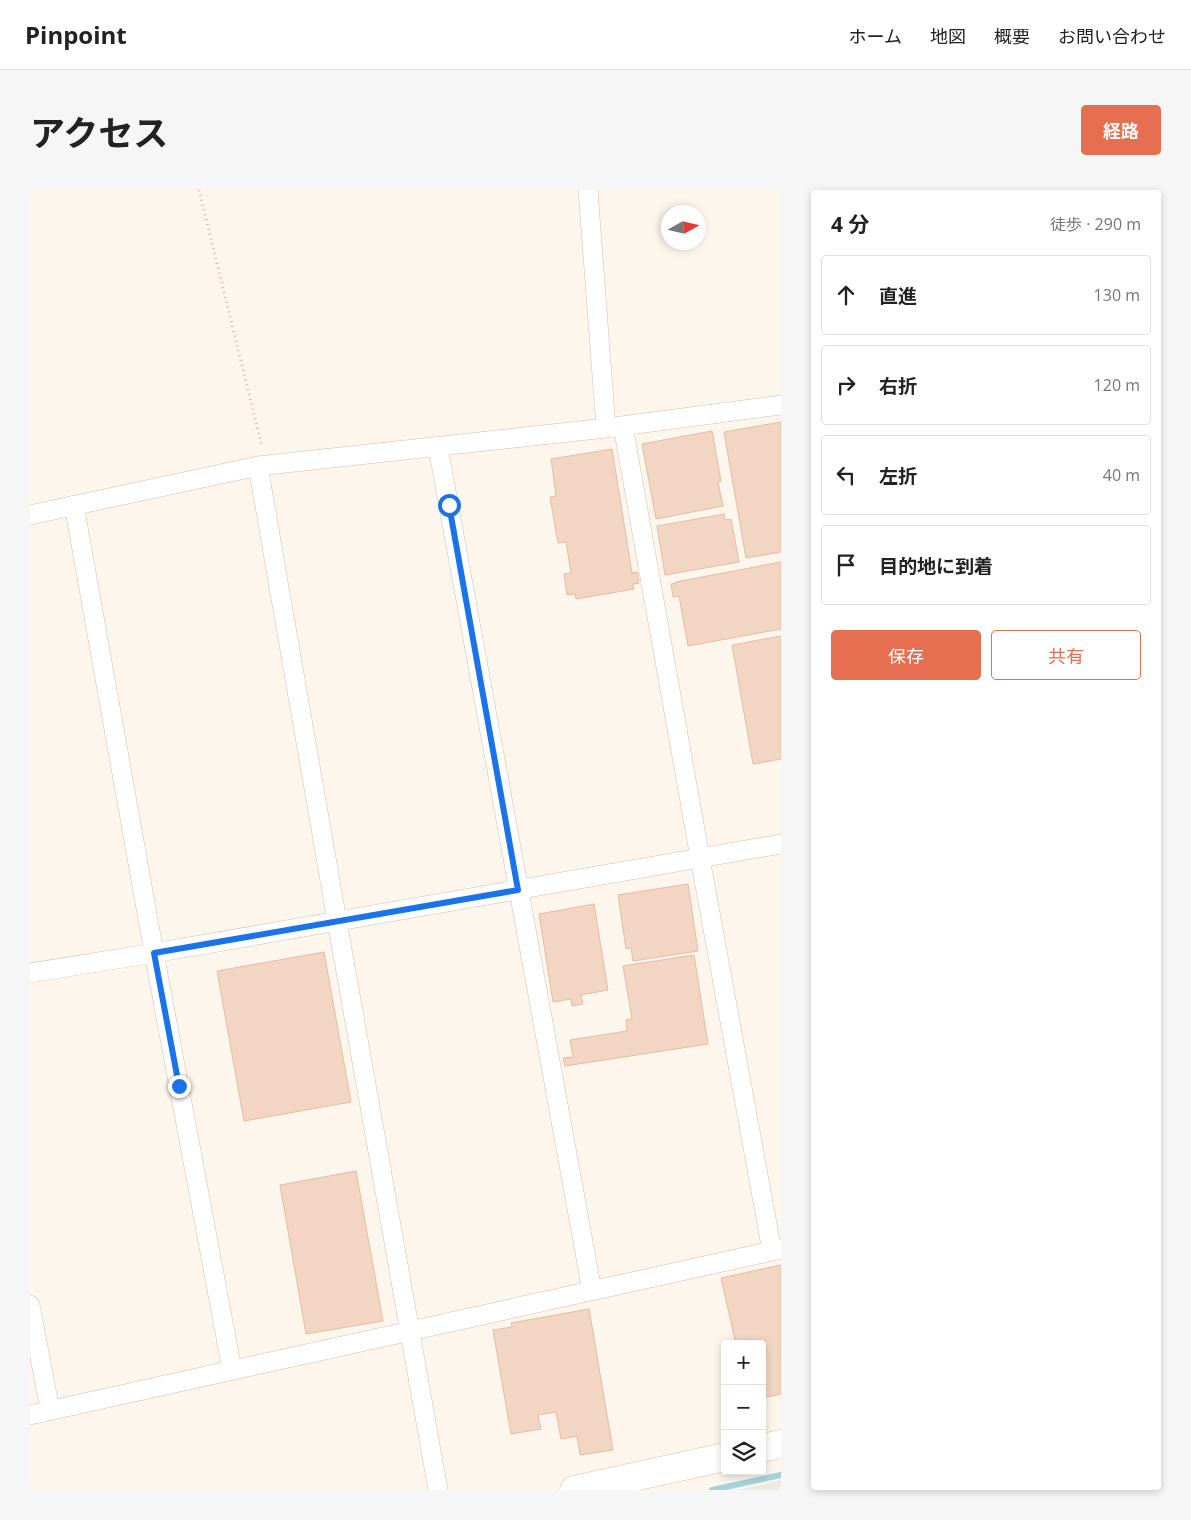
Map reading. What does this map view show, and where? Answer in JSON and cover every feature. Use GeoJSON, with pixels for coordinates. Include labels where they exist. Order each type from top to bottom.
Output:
{"type":"FeatureCollection","features":[{"type":"Feature","properties":{"kind":"street"},"geometry":{"type":"LineString","coordinates":[[30,1415],[777,1250],[614,427],[588,190]]}},
{"type":"Feature","properties":{"kind":"street"},"geometry":{"type":"LineString","coordinates":[[30,515],[262,466],[614,427],[781,406]]}},
{"type":"Feature","properties":{"kind":"street"},"geometry":{"type":"LineString","coordinates":[[438,447],[592,1291]]}},
{"type":"Feature","properties":{"kind":"street"},"geometry":{"type":"LineString","coordinates":[[262,466],[337,921],[438,1490]]}},
{"type":"Feature","properties":{"kind":"street"},"geometry":{"type":"LineString","coordinates":[[74,505],[154,953],[232,1370]]}},
{"type":"Feature","properties":{"kind":"street"},"geometry":{"type":"LineString","coordinates":[[30,974],[781,844]]}},
{"type":"Feature","properties":{"kind":"street"},"geometry":{"type":"LineString","coordinates":[[30,1304],[50,1410]]}},
{"type":"Feature","properties":{"kind":"street"},"geometry":{"type":"LineString","coordinates":[[766,1447],[781,1444]]}},
{"type":"Feature","properties":{"kind":"street"},"geometry":{"type":"LineString","coordinates":[[574,1490],[721,1458]]}},
{"type":"Feature","properties":{"kind":"path"},"geometry":{"type":"LineString","coordinates":[[199,190],[262,466]]}},
{"type":"Feature","properties":{"kind":"shaded area"},"geometry":{"type":"Polygon","coordinates":[[[781,1480],[781,1490],[738,1490],[781,1480]]]}},
{"type":"Feature","properties":{"kind":"building"},"geometry":{"type":"Polygon","coordinates":[[[781,422],[781,552],[746,558],[724,432],[781,422]]]}},
{"type":"Feature","properties":{"kind":"building"},"geometry":{"type":"Polygon","coordinates":[[[712,431],[721,481],[718,482],[723,506],[656,519],[642,444],[712,431]]]}},
{"type":"Feature","properties":{"kind":"building"},"geometry":{"type":"Polygon","coordinates":[[[612,449],[632,573],[637,572],[639,583],[633,584],[634,589],[576,599],[575,594],[567,595],[564,574],[571,573],[566,542],[558,543],[550,497],[556,496],[551,459],[612,449]]]}},
{"type":"Feature","properties":{"kind":"building"},"geometry":{"type":"Polygon","coordinates":[[[724,514],[725,520],[731,519],[739,562],[665,575],[657,526],[724,514]]]}},
{"type":"Feature","properties":{"kind":"building"},"geometry":{"type":"Polygon","coordinates":[[[781,562],[781,629],[688,646],[679,596],[673,597],[671,584],[781,562]]]}},
{"type":"Feature","properties":{"kind":"building"},"geometry":{"type":"Polygon","coordinates":[[[781,636],[781,759],[753,764],[732,645],[781,636]]]}},
{"type":"Feature","properties":{"kind":"building"},"geometry":{"type":"Polygon","coordinates":[[[688,884],[698,951],[633,961],[631,948],[626,949],[618,895],[688,884]]]}},
{"type":"Feature","properties":{"kind":"building"},"geometry":{"type":"Polygon","coordinates":[[[594,904],[608,990],[581,995],[583,1004],[572,1006],[571,999],[553,1002],[539,914],[594,904]]]}},
{"type":"Feature","properties":{"kind":"building"},"geometry":{"type":"Polygon","coordinates":[[[324,952],[351,1102],[244,1121],[217,971],[324,952]]]}},
{"type":"Feature","properties":{"kind":"building"},"geometry":{"type":"Polygon","coordinates":[[[694,955],[708,1044],[565,1066],[563,1058],[573,1057],[570,1040],[627,1031],[626,1020],[632,1019],[623,966],[694,955]]]}},
{"type":"Feature","properties":{"kind":"building"},"geometry":{"type":"Polygon","coordinates":[[[356,1171],[383,1321],[306,1334],[280,1185],[356,1171]]]}},
{"type":"Feature","properties":{"kind":"building"},"geometry":{"type":"Polygon","coordinates":[[[781,1265],[781,1394],[766,1397],[766,1340],[735,1340],[721,1278],[781,1265]]]}},
{"type":"Feature","properties":{"kind":"building"},"geometry":{"type":"Polygon","coordinates":[[[589,1309],[613,1450],[580,1455],[577,1436],[561,1439],[556,1412],[538,1415],[541,1429],[511,1434],[493,1330],[512,1327],[511,1323],[589,1309]]]}},
{"type":"Feature","properties":{"kind":"waterway"},"geometry":{"type":"LineString","coordinates":[[712,1490],[781,1475]]}},
{"type":"Feature","properties":{"kind":"route"},"geometry":{"type":"LineString","coordinates":[[179,1086],[154,953],[518,890],[449,505]]}}]}
